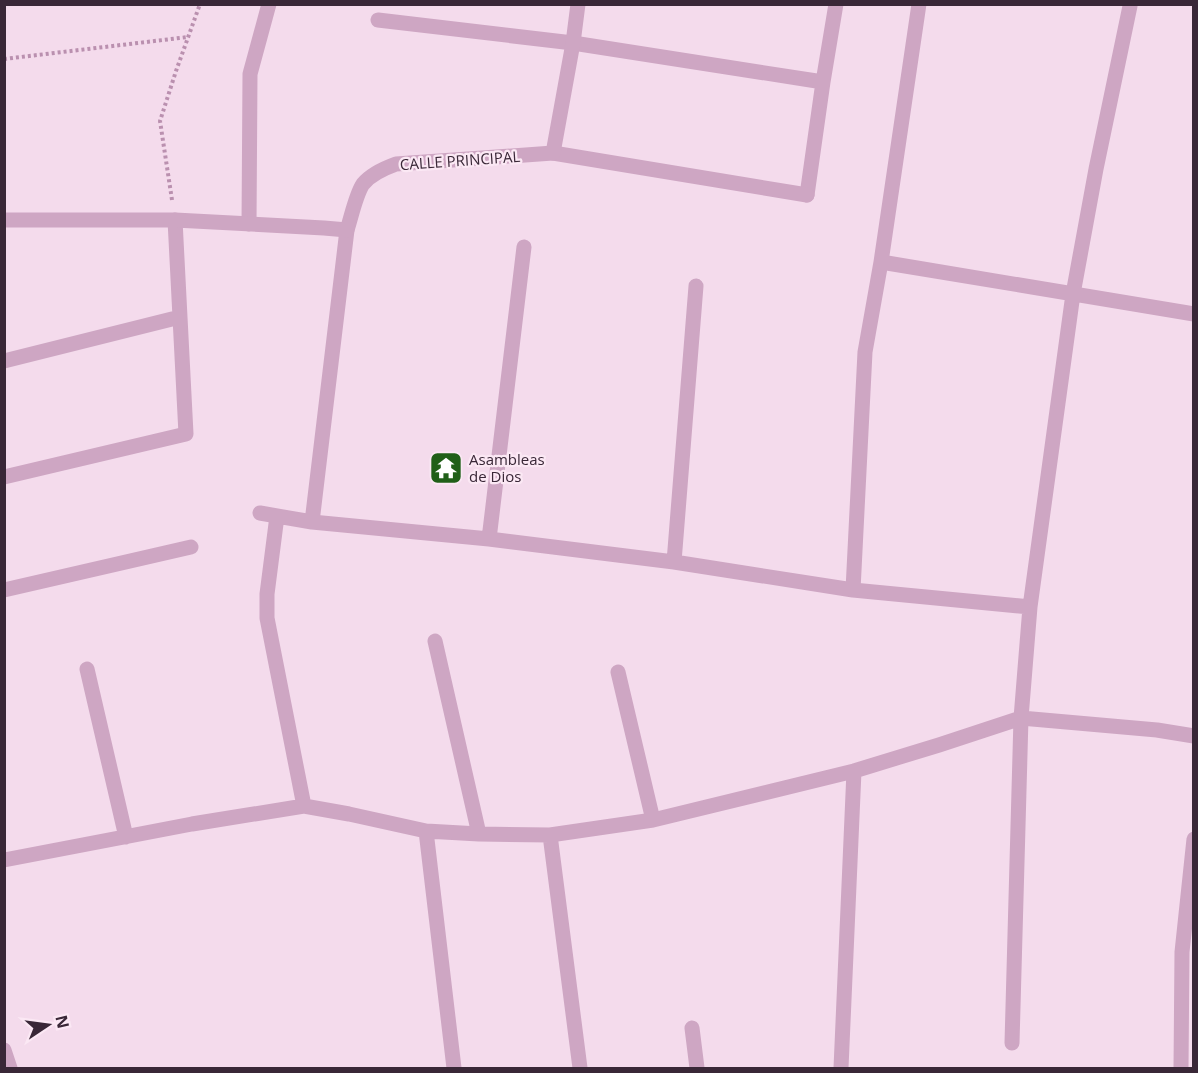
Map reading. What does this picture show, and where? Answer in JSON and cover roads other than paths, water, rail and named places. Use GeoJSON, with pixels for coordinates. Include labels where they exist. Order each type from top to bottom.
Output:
{"type":"FeatureCollection","features":[{"type":"Feature","properties":{"kind":"street"},"geometry":{"type":"LineString","coordinates":[[249,224],[250,74],[270,4]]}},
{"type":"Feature","properties":{"kind":"street"},"geometry":{"type":"LineString","coordinates":[[553,153],[578,4]]}},
{"type":"Feature","properties":{"kind":"street"},"geometry":{"type":"LineString","coordinates":[[378,20],[573,43],[823,82],[836,4]]}},
{"type":"Feature","properties":{"kind":"street"},"geometry":{"type":"LineString","coordinates":[[853,590],[865,352],[920,4]]}},
{"type":"Feature","properties":{"kind":"street"},"geometry":{"type":"LineString","coordinates":[[1012,1042],[1021,718],[1030,607],[1073,294],[1130,6]]}},
{"type":"Feature","properties":{"kind":"street","name":"CALLE PRINCIPAL"},"geometry":{"type":"LineString","coordinates":[[312,522],[347,230],[362,186],[373,176],[396,164],[553,153],[807,195],[823,82]]}},
{"type":"Feature","properties":{"kind":"street"},"geometry":{"type":"LineString","coordinates":[[4,220],[176,220],[347,230]]}},
{"type":"Feature","properties":{"kind":"street"},"geometry":{"type":"LineString","coordinates":[[4,477],[186,434],[176,220]]}},
{"type":"Feature","properties":{"kind":"street"},"geometry":{"type":"LineString","coordinates":[[489,539],[524,247]]}},
{"type":"Feature","properties":{"kind":"street"},"geometry":{"type":"LineString","coordinates":[[881,262],[1194,314]]}},
{"type":"Feature","properties":{"kind":"street"},"geometry":{"type":"LineString","coordinates":[[674,562],[696,286]]}},
{"type":"Feature","properties":{"kind":"street"},"geometry":{"type":"LineString","coordinates":[[4,361],[180,317]]}},
{"type":"Feature","properties":{"kind":"street"},"geometry":{"type":"LineString","coordinates":[[260,513],[312,522],[489,539],[674,562],[853,590],[1030,607]]}},
{"type":"Feature","properties":{"kind":"street"},"geometry":{"type":"LineString","coordinates":[[278,516],[267,594],[267,618],[304,806]]}},
{"type":"Feature","properties":{"kind":"street"},"geometry":{"type":"LineString","coordinates":[[4,590],[191,547]]}},
{"type":"Feature","properties":{"kind":"street"},"geometry":{"type":"LineString","coordinates":[[435,641],[479,834]]}},
{"type":"Feature","properties":{"kind":"street"},"geometry":{"type":"LineString","coordinates":[[87,669],[126,837]]}},
{"type":"Feature","properties":{"kind":"street"},"geometry":{"type":"LineString","coordinates":[[618,672],[653,820]]}},
{"type":"Feature","properties":{"kind":"street"},"geometry":{"type":"LineString","coordinates":[[4,860],[304,806],[426,831],[550,835],[653,820],[854,771],[939,746],[1021,718],[1157,730],[1194,736]]}},
{"type":"Feature","properties":{"kind":"street"},"geometry":{"type":"LineString","coordinates":[[842,1068],[854,771]]}},
{"type":"Feature","properties":{"kind":"street"},"geometry":{"type":"LineString","coordinates":[[426,831],[454,1068]]}},
{"type":"Feature","properties":{"kind":"street"},"geometry":{"type":"LineString","coordinates":[[550,835],[580,1068]]}},
{"type":"Feature","properties":{"kind":"street"},"geometry":{"type":"LineString","coordinates":[[1180,1068],[1182,951],[1194,839]]}},
{"type":"Feature","properties":{"kind":"street"},"geometry":{"type":"LineString","coordinates":[[692,1028],[698,1068]]}},
{"type":"Feature","properties":{"kind":"street"},"geometry":{"type":"LineString","coordinates":[[4,1050],[10,1068]]}},
{"type":"Feature","properties":{"kind":"place","name":"Asambleas de Dios"},"geometry":{"type":"Point","coordinates":[446,468]}}]}
